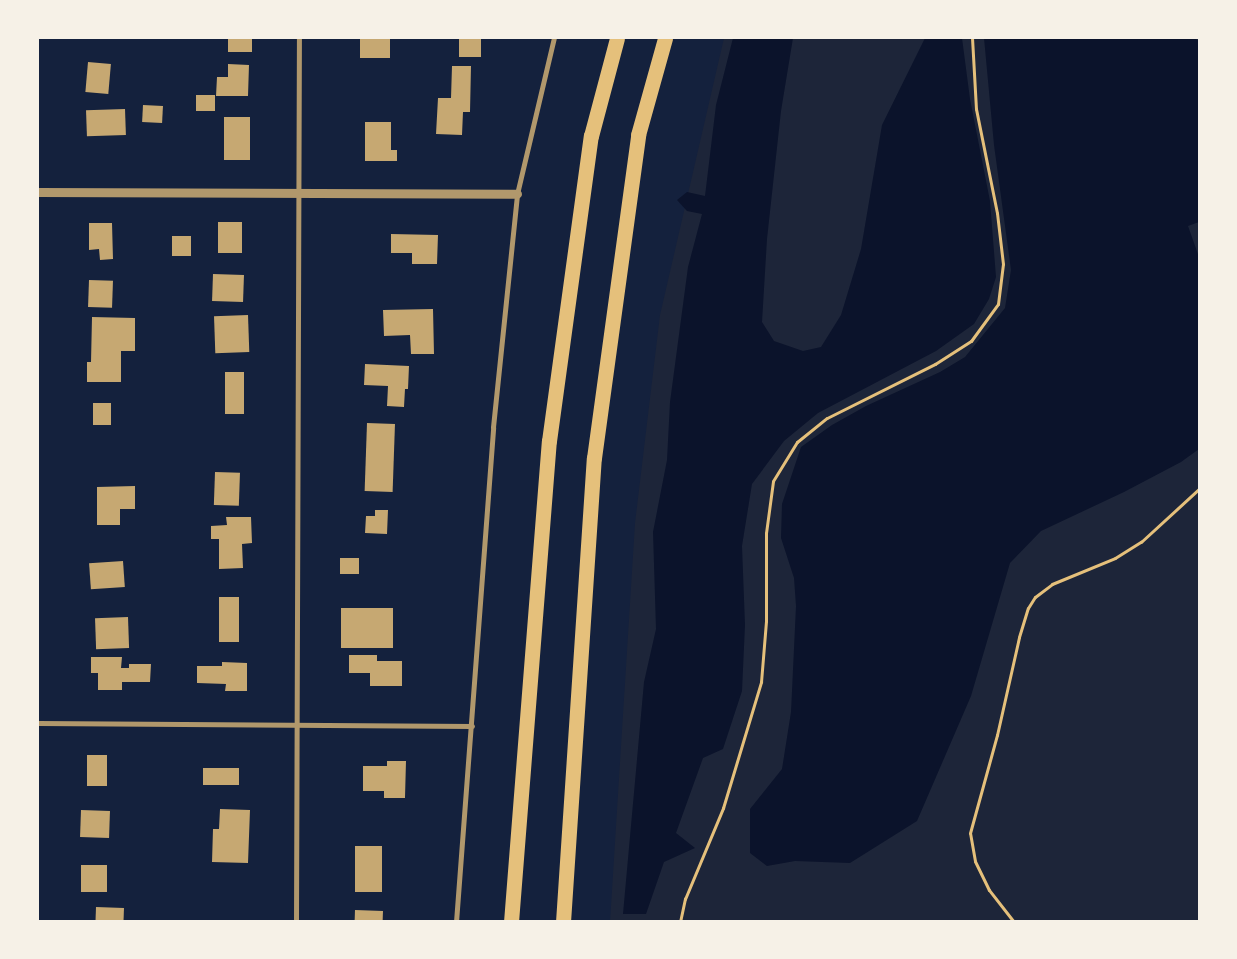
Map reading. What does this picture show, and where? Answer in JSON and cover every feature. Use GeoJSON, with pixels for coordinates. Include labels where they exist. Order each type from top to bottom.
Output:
{"type":"FeatureCollection","features":[{"type":"Feature","properties":{"kind":"highway"},"geometry":{"type":"LineString","coordinates":[[511,922],[549,441],[591,136],[617,38]]}},
{"type":"Feature","properties":{"kind":"highway"},"geometry":{"type":"LineString","coordinates":[[563,922],[594,458],[638,135],[665,38]]}},
{"type":"Feature","properties":{"kind":"street"},"geometry":{"type":"LineString","coordinates":[[296,922],[300,193],[299,38]]}},
{"type":"Feature","properties":{"kind":"street"},"geometry":{"type":"LineString","coordinates":[[456,922],[472,726],[492,427],[517,194],[554,38]]}},
{"type":"Feature","properties":{"kind":"street"},"geometry":{"type":"LineString","coordinates":[[38,192],[517,194]]}},
{"type":"Feature","properties":{"kind":"street"},"geometry":{"type":"LineString","coordinates":[[38,724],[472,726]]}},
{"type":"Feature","properties":{"kind":"path"},"geometry":{"type":"LineString","coordinates":[[680,922],[685,899],[723,808],[761,682],[766,621],[766,533],[773,481],[797,442],[827,418],[935,364],[971,341],[998,304],[1003,264],[997,213],[976,108],[972,38]]}},
{"type":"Feature","properties":{"kind":"path"},"geometry":{"type":"LineString","coordinates":[[1014,922],[989,890],[975,861],[970,832],[997,735],[1019,637],[1028,608],[1035,597],[1052,584],[1115,558],[1141,542],[1200,488]]}},
{"type":"Feature","properties":{"kind":"shaded area"},"geometry":{"type":"Polygon","coordinates":[[[724,38],[1199,38],[1199,921],[610,922],[635,523],[660,315],[724,38]]]}},
{"type":"Feature","properties":{"kind":"shaded area"},"geometry":{"type":"Polygon","coordinates":[[[733,38],[793,38],[781,111],[767,239],[762,322],[774,341],[803,351],[821,347],[841,315],[861,249],[882,125],[925,38],[962,38],[970,99],[990,201],[996,277],[989,299],[974,324],[936,351],[818,413],[784,441],[752,484],[742,546],[745,625],[742,691],[723,749],[703,758],[676,833],[695,848],[664,862],[646,914],[623,914],[644,682],[656,629],[653,532],[667,460],[670,402],[688,267],[702,214],[687,211],[677,200],[687,192],[705,196],[716,105],[733,38]]]}},
{"type":"Feature","properties":{"kind":"shaded area"},"geometry":{"type":"Polygon","coordinates":[[[984,38],[1194,38],[1199,41],[1199,222],[1188,226],[1199,257],[1199,449],[1181,462],[1124,492],[1041,531],[1010,563],[971,696],[917,821],[850,863],[795,861],[767,866],[750,853],[750,809],[782,769],[791,712],[796,606],[794,578],[781,538],[782,504],[801,447],[832,425],[866,406],[940,372],[965,357],[1005,308],[1011,270],[994,145],[984,38]]]}},
{"type":"Feature","properties":{"kind":"building"},"geometry":{"type":"Polygon","coordinates":[[[228,38],[252,38],[252,52],[228,52],[228,38]]]}},
{"type":"Feature","properties":{"kind":"building"},"geometry":{"type":"Polygon","coordinates":[[[360,38],[390,38],[390,58],[360,58],[360,38]]]}},
{"type":"Feature","properties":{"kind":"building"},"geometry":{"type":"Polygon","coordinates":[[[441,38],[481,38],[481,57],[459,57],[459,39],[441,38]]]}},
{"type":"Feature","properties":{"kind":"building"},"geometry":{"type":"Polygon","coordinates":[[[88,62],[111,64],[108,94],[85,92],[88,62]]]}},
{"type":"Feature","properties":{"kind":"building"},"geometry":{"type":"Polygon","coordinates":[[[228,64],[249,65],[248,96],[216,96],[217,77],[228,77],[228,64]]]}},
{"type":"Feature","properties":{"kind":"building"},"geometry":{"type":"Polygon","coordinates":[[[452,66],[471,66],[470,112],[463,112],[462,135],[436,134],[438,98],[451,98],[452,66]]]}},
{"type":"Feature","properties":{"kind":"building"},"geometry":{"type":"Polygon","coordinates":[[[196,95],[215,95],[215,111],[196,111],[196,95]]]}},
{"type":"Feature","properties":{"kind":"building"},"geometry":{"type":"Polygon","coordinates":[[[143,105],[163,106],[162,123],[142,122],[143,105]]]}},
{"type":"Feature","properties":{"kind":"building"},"geometry":{"type":"Polygon","coordinates":[[[125,109],[126,135],[87,136],[86,110],[125,109]]]}},
{"type":"Feature","properties":{"kind":"building"},"geometry":{"type":"Polygon","coordinates":[[[224,117],[250,117],[250,160],[224,160],[224,117]]]}},
{"type":"Feature","properties":{"kind":"building"},"geometry":{"type":"Polygon","coordinates":[[[365,122],[391,122],[391,150],[397,150],[397,161],[365,161],[365,122]]]}},
{"type":"Feature","properties":{"kind":"building"},"geometry":{"type":"Polygon","coordinates":[[[218,222],[242,222],[242,253],[218,253],[218,222]]]}},
{"type":"Feature","properties":{"kind":"building"},"geometry":{"type":"Polygon","coordinates":[[[89,223],[112,223],[113,259],[100,260],[99,249],[89,250],[89,223]]]}},
{"type":"Feature","properties":{"kind":"building"},"geometry":{"type":"Polygon","coordinates":[[[391,234],[438,235],[437,264],[412,264],[412,253],[391,253],[391,234]]]}},
{"type":"Feature","properties":{"kind":"building"},"geometry":{"type":"Polygon","coordinates":[[[172,236],[191,236],[191,256],[172,256],[172,236]]]}},
{"type":"Feature","properties":{"kind":"building"},"geometry":{"type":"Polygon","coordinates":[[[213,274],[244,275],[243,302],[212,301],[213,274]]]}},
{"type":"Feature","properties":{"kind":"building"},"geometry":{"type":"Polygon","coordinates":[[[89,280],[113,281],[112,308],[88,307],[89,280]]]}},
{"type":"Feature","properties":{"kind":"building"},"geometry":{"type":"Polygon","coordinates":[[[433,309],[434,354],[411,354],[410,335],[384,336],[383,310],[433,309]]]}},
{"type":"Feature","properties":{"kind":"building"},"geometry":{"type":"Polygon","coordinates":[[[248,315],[249,352],[215,353],[214,316],[248,315]]]}},
{"type":"Feature","properties":{"kind":"building"},"geometry":{"type":"Polygon","coordinates":[[[92,317],[135,318],[135,351],[121,351],[121,382],[87,382],[87,362],[91,362],[92,317]]]}},
{"type":"Feature","properties":{"kind":"building"},"geometry":{"type":"Polygon","coordinates":[[[365,364],[409,366],[408,389],[405,389],[404,407],[387,406],[388,386],[364,385],[365,364]]]}},
{"type":"Feature","properties":{"kind":"building"},"geometry":{"type":"Polygon","coordinates":[[[225,372],[244,372],[244,414],[225,414],[225,372]]]}},
{"type":"Feature","properties":{"kind":"building"},"geometry":{"type":"Polygon","coordinates":[[[93,403],[111,403],[111,425],[93,425],[93,403]]]}},
{"type":"Feature","properties":{"kind":"building"},"geometry":{"type":"Polygon","coordinates":[[[367,423],[395,424],[393,492],[365,491],[367,423]]]}},
{"type":"Feature","properties":{"kind":"building"},"geometry":{"type":"Polygon","coordinates":[[[215,472],[240,473],[239,506],[214,505],[215,472]]]}},
{"type":"Feature","properties":{"kind":"building"},"geometry":{"type":"Polygon","coordinates":[[[135,486],[135,509],[120,509],[120,525],[97,525],[97,487],[135,486]]]}},
{"type":"Feature","properties":{"kind":"building"},"geometry":{"type":"Polygon","coordinates":[[[375,510],[388,510],[387,534],[365,533],[366,516],[375,516],[375,510]]]}},
{"type":"Feature","properties":{"kind":"building"},"geometry":{"type":"Polygon","coordinates":[[[226,517],[251,517],[252,543],[242,544],[243,568],[219,569],[219,539],[211,539],[211,526],[227,525],[226,517]]]}},
{"type":"Feature","properties":{"kind":"building"},"geometry":{"type":"Polygon","coordinates":[[[340,558],[359,558],[359,574],[340,574],[340,558]]]}},
{"type":"Feature","properties":{"kind":"building"},"geometry":{"type":"Polygon","coordinates":[[[123,561],[125,587],[91,589],[89,563],[123,561]]]}},
{"type":"Feature","properties":{"kind":"building"},"geometry":{"type":"Polygon","coordinates":[[[219,597],[239,597],[239,642],[219,642],[219,597]]]}},
{"type":"Feature","properties":{"kind":"building"},"geometry":{"type":"Polygon","coordinates":[[[341,608],[393,608],[393,648],[341,648],[341,608]]]}},
{"type":"Feature","properties":{"kind":"building"},"geometry":{"type":"Polygon","coordinates":[[[128,617],[129,648],[96,649],[95,618],[128,617]]]}},
{"type":"Feature","properties":{"kind":"building"},"geometry":{"type":"Polygon","coordinates":[[[349,655],[377,655],[377,661],[402,661],[402,686],[370,686],[370,673],[349,673],[349,655]]]}},
{"type":"Feature","properties":{"kind":"building"},"geometry":{"type":"Polygon","coordinates":[[[91,657],[122,657],[121,668],[129,668],[129,664],[151,664],[150,682],[122,682],[122,690],[98,690],[98,673],[91,673],[91,657]]]}},
{"type":"Feature","properties":{"kind":"building"},"geometry":{"type":"Polygon","coordinates":[[[222,662],[247,663],[247,691],[225,691],[226,684],[197,683],[197,666],[222,666],[222,662]]]}},
{"type":"Feature","properties":{"kind":"building"},"geometry":{"type":"Polygon","coordinates":[[[87,755],[107,755],[107,786],[87,786],[87,755]]]}},
{"type":"Feature","properties":{"kind":"building"},"geometry":{"type":"Polygon","coordinates":[[[387,761],[406,761],[405,798],[384,798],[384,791],[363,791],[363,766],[387,766],[387,761]]]}},
{"type":"Feature","properties":{"kind":"building"},"geometry":{"type":"Polygon","coordinates":[[[203,768],[239,768],[239,785],[203,785],[203,768]]]}},
{"type":"Feature","properties":{"kind":"building"},"geometry":{"type":"Polygon","coordinates":[[[220,809],[250,810],[248,863],[212,862],[213,829],[219,829],[220,809]]]}},
{"type":"Feature","properties":{"kind":"building"},"geometry":{"type":"Polygon","coordinates":[[[81,810],[110,811],[109,838],[80,837],[81,810]]]}},
{"type":"Feature","properties":{"kind":"building"},"geometry":{"type":"Polygon","coordinates":[[[355,846],[382,846],[382,892],[355,892],[355,846]]]}},
{"type":"Feature","properties":{"kind":"building"},"geometry":{"type":"Polygon","coordinates":[[[81,865],[107,865],[107,892],[81,892],[81,865]]]}},
{"type":"Feature","properties":{"kind":"building"},"geometry":{"type":"Polygon","coordinates":[[[96,907],[124,908],[123,922],[95,922],[96,907]]]}},
{"type":"Feature","properties":{"kind":"building"},"geometry":{"type":"Polygon","coordinates":[[[355,910],[383,911],[383,922],[355,922],[355,910]]]}}]}
